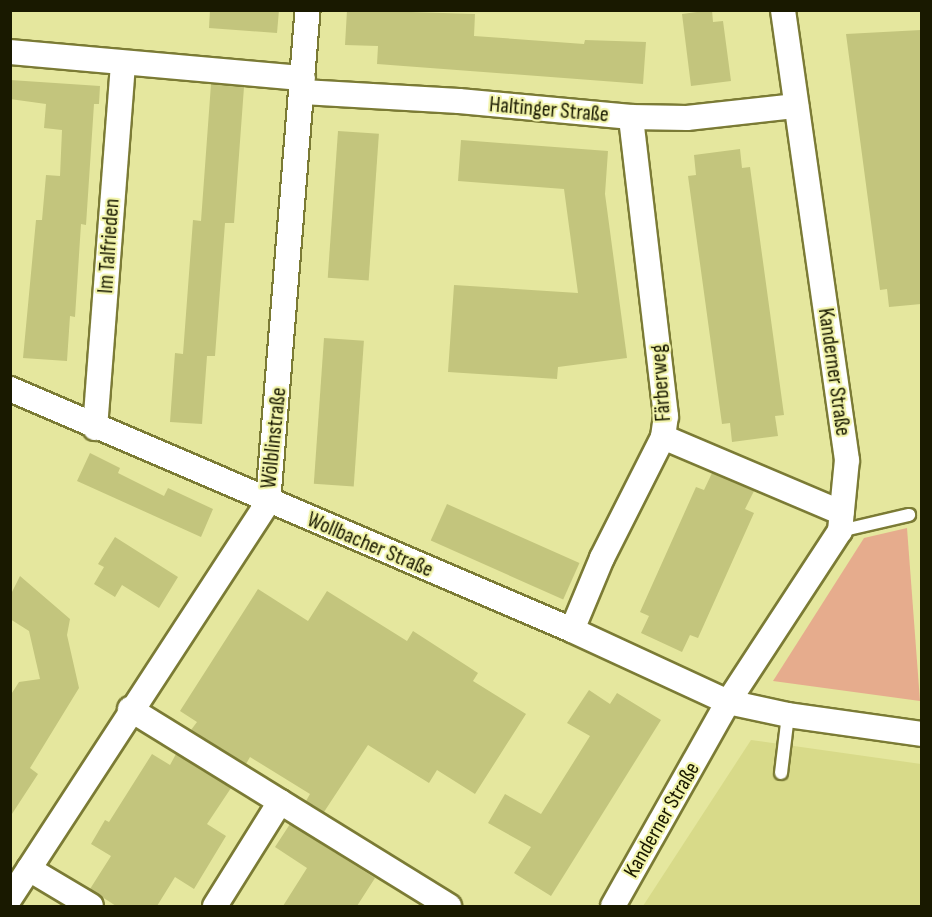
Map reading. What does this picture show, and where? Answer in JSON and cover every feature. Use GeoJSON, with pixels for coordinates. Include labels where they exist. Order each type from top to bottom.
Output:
{"type":"FeatureCollection","features":[{"type":"Feature","properties":{"kind":"street","name":"Wölblinstraße"},"geometry":{"type":"LineString","coordinates":[[10,898],[130,709],[268,501],[308,10]]}},
{"type":"Feature","properties":{"kind":"street","name":"Kanderner Straße"},"geometry":{"type":"LineString","coordinates":[[612,906],[728,702],[841,522],[847,460],[783,10]]}},
{"type":"Feature","properties":{"kind":"street","name":"Haltinger Straße"},"geometry":{"type":"LineString","coordinates":[[10,52],[303,85],[631,117],[687,118],[796,106]]}},
{"type":"Feature","properties":{"kind":"street","name":"Im Talfrieden"},"geometry":{"type":"LineString","coordinates":[[95,428],[123,64]]}},
{"type":"Feature","properties":{"kind":"street","name":"Färberweg"},"geometry":{"type":"LineString","coordinates":[[572,630],[602,558],[663,437],[664,380],[631,117]]}},
{"type":"Feature","properties":{"kind":"street","name":"Wollbacher Straße"},"geometry":{"type":"LineString","coordinates":[[10,389],[95,428],[572,630],[728,702]]}},
{"type":"Feature","properties":{"kind":"street"},"geometry":{"type":"LineString","coordinates":[[663,437],[841,522]]}},
{"type":"Feature","properties":{"kind":"street"},"geometry":{"type":"LineString","coordinates":[[728,702],[788,715],[921,734]]}},
{"type":"Feature","properties":{"kind":"street"},"geometry":{"type":"LineString","coordinates":[[130,709],[280,802],[422,899],[449,906]]}},
{"type":"Feature","properties":{"kind":"street"},"geometry":{"type":"LineString","coordinates":[[215,906],[280,802]]}},
{"type":"Feature","properties":{"kind":"street"},"geometry":{"type":"LineString","coordinates":[[29,869],[91,906]]}},
{"type":"Feature","properties":{"kind":"lane"},"geometry":{"type":"LineString","coordinates":[[841,522],[909,515]]}},
{"type":"Feature","properties":{"kind":"lane"},"geometry":{"type":"LineString","coordinates":[[781,773],[788,715]]}},
{"type":"Feature","properties":{"kind":"shaded area"},"geometry":{"type":"Polygon","coordinates":[[[907,528],[920,701],[773,681],[864,538],[907,528]]]}},
{"type":"Feature","properties":{"kind":"shaded area"},"geometry":{"type":"Polygon","coordinates":[[[751,740],[921,764],[921,906],[643,906],[751,740]]]}},
{"type":"Feature","properties":{"kind":"building"},"geometry":{"type":"Polygon","coordinates":[[[210,10],[279,10],[277,33],[209,28],[210,10]]]}},
{"type":"Feature","properties":{"kind":"building"},"geometry":{"type":"Polygon","coordinates":[[[347,10],[475,14],[474,36],[584,44],[585,40],[646,42],[643,84],[377,64],[378,46],[345,45],[347,10]]]}},
{"type":"Feature","properties":{"kind":"building"},"geometry":{"type":"Polygon","coordinates":[[[712,10],[713,22],[723,21],[731,81],[691,86],[682,14],[712,10]]]}},
{"type":"Feature","properties":{"kind":"building"},"geometry":{"type":"Polygon","coordinates":[[[921,30],[921,304],[889,307],[887,289],[880,290],[846,34],[921,30]]]}},
{"type":"Feature","properties":{"kind":"building"},"geometry":{"type":"Polygon","coordinates":[[[10,80],[100,86],[99,104],[94,104],[86,225],[81,224],[75,317],[70,316],[67,361],[23,358],[36,220],[42,220],[46,175],[60,176],[62,130],[44,128],[46,104],[10,99],[10,80]]]}},
{"type":"Feature","properties":{"kind":"building"},"geometry":{"type":"Polygon","coordinates":[[[211,84],[244,87],[234,223],[225,223],[215,356],[207,356],[202,424],[170,422],[175,353],[183,354],[193,220],[201,221],[211,84]]]}},
{"type":"Feature","properties":{"kind":"building"},"geometry":{"type":"Polygon","coordinates":[[[338,131],[379,134],[369,281],[328,278],[338,131]]]}},
{"type":"Feature","properties":{"kind":"building"},"geometry":{"type":"Polygon","coordinates":[[[461,140],[608,151],[605,194],[627,358],[558,367],[557,379],[448,372],[454,285],[578,293],[564,189],[458,181],[461,140]]]}},
{"type":"Feature","properties":{"kind":"building"},"geometry":{"type":"Polygon","coordinates":[[[740,149],[742,168],[750,167],[784,415],[775,416],[778,436],[732,442],[730,423],[722,424],[688,176],[696,175],[694,155],[740,149]]]}},
{"type":"Feature","properties":{"kind":"building"},"geometry":{"type":"Polygon","coordinates":[[[324,338],[364,341],[354,486],[314,484],[324,338]]]}},
{"type":"Feature","properties":{"kind":"building"},"geometry":{"type":"Polygon","coordinates":[[[90,453],[120,468],[118,473],[164,496],[168,488],[213,509],[201,537],[77,481],[90,453]]]}},
{"type":"Feature","properties":{"kind":"building"},"geometry":{"type":"Polygon","coordinates":[[[712,473],[754,491],[745,509],[754,513],[698,638],[690,635],[682,652],[641,633],[649,616],[640,612],[696,487],[704,490],[712,473]]]}},
{"type":"Feature","properties":{"kind":"building"},"geometry":{"type":"Polygon","coordinates":[[[447,504],[579,563],[563,600],[431,541],[447,504]]]}},
{"type":"Feature","properties":{"kind":"building"},"geometry":{"type":"Polygon","coordinates":[[[115,537],[178,577],[159,608],[122,585],[115,597],[94,584],[104,567],[98,564],[115,537]]]}},
{"type":"Feature","properties":{"kind":"building"},"geometry":{"type":"Polygon","coordinates":[[[20,576],[70,619],[67,635],[79,688],[30,768],[38,774],[10,817],[10,696],[19,682],[40,679],[29,631],[10,619],[10,596],[20,576]]]}},
{"type":"Feature","properties":{"kind":"building"},"geometry":{"type":"Polygon","coordinates":[[[258,589],[308,621],[327,591],[407,641],[413,631],[478,673],[473,681],[526,714],[475,794],[437,770],[429,783],[368,745],[324,812],[306,801],[310,794],[250,757],[246,764],[191,730],[197,722],[180,711],[258,589]]]}},
{"type":"Feature","properties":{"kind":"building"},"geometry":{"type":"Polygon","coordinates":[[[589,690],[610,704],[617,693],[661,720],[551,896],[514,873],[531,847],[488,823],[505,794],[541,814],[590,736],[567,723],[589,690]]]}},
{"type":"Feature","properties":{"kind":"building"},"geometry":{"type":"Polygon","coordinates":[[[152,754],[170,765],[176,754],[231,788],[207,824],[226,836],[194,889],[175,877],[157,906],[116,906],[90,889],[111,856],[91,844],[105,820],[109,822],[152,754]]]}},
{"type":"Feature","properties":{"kind":"building"},"geometry":{"type":"Polygon","coordinates":[[[290,824],[375,878],[357,906],[283,906],[307,868],[275,847],[290,824]]]}}]}
